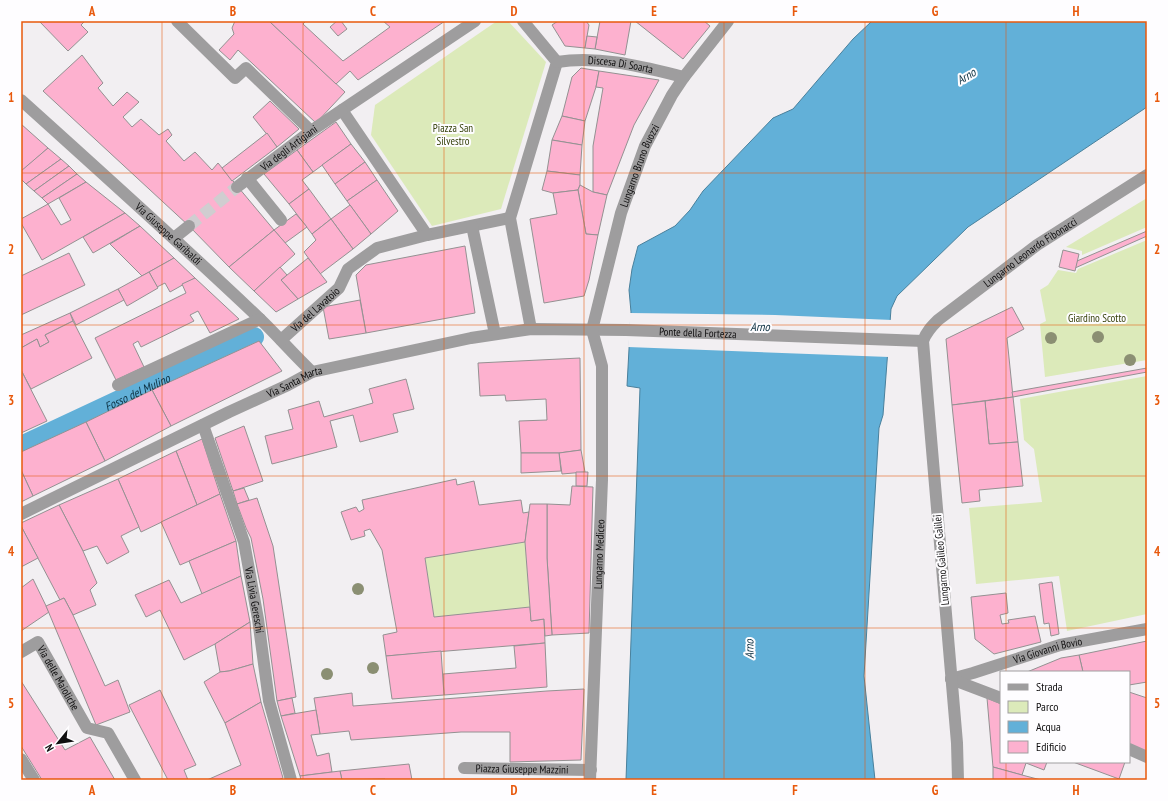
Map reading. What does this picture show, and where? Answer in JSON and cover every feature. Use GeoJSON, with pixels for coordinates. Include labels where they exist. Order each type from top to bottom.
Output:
{"type":"FeatureCollection","features":[{"type":"Feature","properties":{"kind":"street"},"geometry":{"type":"LineString","coordinates":[[177,21],[235,78],[246,68],[311,131]]}},
{"type":"Feature","properties":{"kind":"street"},"geometry":{"type":"LineString","coordinates":[[475,21],[342,110],[427,235],[510,218]]}},
{"type":"Feature","properties":{"kind":"street"},"geometry":{"type":"LineString","coordinates":[[523,21],[557,62],[510,218],[531,329]]}},
{"type":"Feature","properties":{"kind":"street","name":"Lungarno Bruno Buozzi"},"geometry":{"type":"LineString","coordinates":[[592,330],[612,245],[626,195],[645,146],[658,119],[684,77],[725,22]]}},
{"type":"Feature","properties":{"kind":"street","name":"Discesa Di Soarta"},"geometry":{"type":"LineString","coordinates":[[557,62],[573,59],[591,59],[650,69],[684,77]]}},
{"type":"Feature","properties":{"kind":"street","name":"Via Giuseppe Garibaldi"},"geometry":{"type":"LineString","coordinates":[[21,100],[174,238],[260,319],[312,372]]}},
{"type":"Feature","properties":{"kind":"street","name":"Via degli Artigiani"},"geometry":{"type":"LineString","coordinates":[[237,187],[311,131],[342,110]]}},
{"type":"Feature","properties":{"kind":"street","name":"Lungarno Leonardo Fibonacci"},"geometry":{"type":"LineString","coordinates":[[923,341],[926,333],[938,320],[1037,245],[1147,175]]}},
{"type":"Feature","properties":{"kind":"street"},"geometry":{"type":"LineString","coordinates":[[247,178],[281,220]]}},
{"type":"Feature","properties":{"kind":"street"},"geometry":{"type":"LineString","coordinates":[[174,238],[189,226]]}},
{"type":"Feature","properties":{"kind":"street"},"geometry":{"type":"LineString","coordinates":[[472,226],[494,334]]}},
{"type":"Feature","properties":{"kind":"street","name":"Via del Lavatoio"},"geometry":{"type":"LineString","coordinates":[[281,340],[339,288],[348,269],[353,264],[377,248],[427,235]]}},
{"type":"Feature","properties":{"kind":"street"},"geometry":{"type":"LineString","coordinates":[[118,385],[260,319]]}},
{"type":"Feature","properties":{"kind":"street","name":"Via Santa Marta"},"geometry":{"type":"LineString","coordinates":[[21,514],[312,372],[494,334],[531,329],[592,330]]}},
{"type":"Feature","properties":{"kind":"street","name":"Ponte della Fortezza"},"geometry":{"type":"LineString","coordinates":[[592,330],[923,341]]}},
{"type":"Feature","properties":{"kind":"street","name":"Lungarno Mediceo"},"geometry":{"type":"LineString","coordinates":[[590,775],[602,472],[602,366],[592,330]]}},
{"type":"Feature","properties":{"kind":"street","name":"Lungarno Galileo Galilei"},"geometry":{"type":"LineString","coordinates":[[923,341],[957,743],[958,780]]}},
{"type":"Feature","properties":{"kind":"street","name":"Via Livia Gereschi"},"geometry":{"type":"LineString","coordinates":[[203,425],[244,542],[258,619],[269,701],[291,780]]}},
{"type":"Feature","properties":{"kind":"street","name":"Via Giovanni Bovio"},"geometry":{"type":"LineString","coordinates":[[951,679],[1060,645],[1147,629]]}},
{"type":"Feature","properties":{"kind":"street","name":"Via delle Maioliche"},"geometry":{"type":"LineString","coordinates":[[21,652],[38,642],[87,728],[108,732],[135,780]]}},
{"type":"Feature","properties":{"kind":"street"},"geometry":{"type":"LineString","coordinates":[[951,679],[1000,698]]}},
{"type":"Feature","properties":{"kind":"street"},"geometry":{"type":"LineString","coordinates":[[1130,749],[1147,757]]}},
{"type":"Feature","properties":{"kind":"street"},"geometry":{"type":"LineString","coordinates":[[21,759],[34,780]]}},
{"type":"Feature","properties":{"kind":"street","name":"Piazza Giuseppe Mazzini"},"geometry":{"type":"LineString","coordinates":[[464,770],[590,775]]}},
{"type":"Feature","properties":{"kind":"green space","name":"Piazza San Silvestro"},"geometry":{"type":"Polygon","coordinates":[[[497,21],[508,21],[546,62],[501,209],[432,226],[371,135],[375,105],[497,21]]]}},
{"type":"Feature","properties":{"kind":"green space"},"geometry":{"type":"Polygon","coordinates":[[[1147,198],[1147,227],[1082,255],[1082,251],[1066,247],[1147,198]]]}},
{"type":"Feature","properties":{"kind":"green space","name":"Giardino Scotto"},"geometry":{"type":"Polygon","coordinates":[[[1147,240],[1147,360],[1045,377],[1040,324],[1046,321],[1040,290],[1048,285],[1058,270],[1076,273],[1078,269],[1147,240]]]}},
{"type":"Feature","properties":{"kind":"green space"},"geometry":{"type":"Polygon","coordinates":[[[1147,376],[1147,614],[1067,631],[1059,576],[976,584],[969,508],[1042,502],[1034,449],[1024,440],[1020,399],[1147,376]]]}},
{"type":"Feature","properties":{"kind":"green space"},"geometry":{"type":"Polygon","coordinates":[[[525,542],[530,607],[434,617],[425,558],[525,542]]]}},
{"type":"Feature","properties":{"kind":"water","name":"Arno"},"geometry":{"type":"Polygon","coordinates":[[[872,21],[1147,21],[1147,107],[968,227],[897,296],[891,309],[883,415],[879,428],[864,676],[875,780],[626,780],[640,388],[627,386],[631,312],[629,290],[632,269],[638,246],[675,226],[690,210],[703,191],[773,118],[793,109],[853,39],[872,21]]]}},
{"type":"Feature","properties":{"kind":"pier"},"geometry":{"type":"Polygon","coordinates":[[[630,313],[775,315],[892,320],[889,357],[628,347],[630,313]]]}},
{"type":"Feature","properties":{"kind":"building"},"geometry":{"type":"Polygon","coordinates":[[[39,21],[85,21],[81,25],[88,32],[68,51],[39,21]]]}},
{"type":"Feature","properties":{"kind":"building"},"geometry":{"type":"Polygon","coordinates":[[[235,21],[269,21],[345,92],[316,123],[238,50],[230,60],[219,50],[234,34],[232,28],[235,21]]]}},
{"type":"Feature","properties":{"kind":"building"},"geometry":{"type":"Polygon","coordinates":[[[269,21],[306,21],[303,24],[343,61],[390,27],[383,21],[445,21],[358,80],[350,71],[336,84],[269,21]]]}},
{"type":"Feature","properties":{"kind":"building"},"geometry":{"type":"Polygon","coordinates":[[[337,21],[341,21],[347,29],[338,36],[330,27],[337,21]]]}},
{"type":"Feature","properties":{"kind":"building"},"geometry":{"type":"Polygon","coordinates":[[[558,21],[586,21],[589,25],[585,48],[565,46],[552,25],[558,21]]]}},
{"type":"Feature","properties":{"kind":"building"},"geometry":{"type":"Polygon","coordinates":[[[600,21],[631,21],[625,55],[595,49],[600,21]]]}},
{"type":"Feature","properties":{"kind":"building"},"geometry":{"type":"Polygon","coordinates":[[[635,21],[704,21],[710,26],[683,59],[635,21]]]}},
{"type":"Feature","properties":{"kind":"building"},"geometry":{"type":"Polygon","coordinates":[[[587,36],[597,37],[595,49],[585,48],[587,36]]]}},
{"type":"Feature","properties":{"kind":"building"},"geometry":{"type":"Polygon","coordinates":[[[82,55],[103,83],[98,88],[113,106],[127,92],[139,102],[123,117],[132,127],[141,119],[159,135],[168,129],[172,135],[166,141],[184,161],[195,152],[212,170],[218,163],[274,230],[229,267],[189,226],[43,91],[82,55]]]}},
{"type":"Feature","properties":{"kind":"building"},"geometry":{"type":"Polygon","coordinates":[[[581,68],[599,71],[596,87],[585,121],[562,116],[572,77],[581,68]]]}},
{"type":"Feature","properties":{"kind":"building"},"geometry":{"type":"Polygon","coordinates":[[[599,71],[659,80],[634,125],[607,195],[593,192],[593,146],[603,88],[596,87],[599,71]]]}},
{"type":"Feature","properties":{"kind":"building"},"geometry":{"type":"Polygon","coordinates":[[[270,101],[299,129],[277,147],[253,117],[270,101]]]}},
{"type":"Feature","properties":{"kind":"building"},"geometry":{"type":"Polygon","coordinates":[[[562,116],[585,121],[582,145],[552,140],[562,116]]]}},
{"type":"Feature","properties":{"kind":"building"},"geometry":{"type":"Polygon","coordinates":[[[336,122],[351,144],[313,172],[297,150],[336,122]]]}},
{"type":"Feature","properties":{"kind":"building"},"geometry":{"type":"Polygon","coordinates":[[[21,124],[48,148],[23,170],[21,168],[21,124]]]}},
{"type":"Feature","properties":{"kind":"building"},"geometry":{"type":"Polygon","coordinates":[[[267,133],[277,147],[232,181],[222,168],[267,133]]]}},
{"type":"Feature","properties":{"kind":"building"},"geometry":{"type":"Polygon","coordinates":[[[552,140],[582,145],[580,175],[547,171],[552,140]]]}},
{"type":"Feature","properties":{"kind":"building"},"geometry":{"type":"Polygon","coordinates":[[[351,144],[365,162],[335,184],[322,165],[351,144]]]}},
{"type":"Feature","properties":{"kind":"building"},"geometry":{"type":"Polygon","coordinates":[[[48,148],[61,159],[26,184],[21,179],[21,171],[48,148]]]}},
{"type":"Feature","properties":{"kind":"building"},"geometry":{"type":"Polygon","coordinates":[[[297,150],[313,172],[302,180],[309,189],[289,204],[264,174],[297,150]]]}},
{"type":"Feature","properties":{"kind":"building"},"geometry":{"type":"Polygon","coordinates":[[[61,159],[69,166],[34,191],[26,184],[61,159]]]}},
{"type":"Feature","properties":{"kind":"building"},"geometry":{"type":"Polygon","coordinates":[[[365,162],[377,180],[347,201],[335,184],[365,162]]]}},
{"type":"Feature","properties":{"kind":"building"},"geometry":{"type":"Polygon","coordinates":[[[69,166],[77,174],[42,198],[34,191],[69,166]]]}},
{"type":"Feature","properties":{"kind":"building"},"geometry":{"type":"Polygon","coordinates":[[[547,171],[580,175],[580,185],[578,190],[553,193],[542,190],[547,171]]]}},
{"type":"Feature","properties":{"kind":"building"},"geometry":{"type":"Polygon","coordinates":[[[77,174],[86,182],[48,204],[42,198],[77,174]]]}},
{"type":"Feature","properties":{"kind":"building"},"geometry":{"type":"Polygon","coordinates":[[[377,180],[398,211],[371,234],[347,201],[377,180]]]}},
{"type":"Feature","properties":{"kind":"building"},"geometry":{"type":"Polygon","coordinates":[[[86,182],[125,213],[42,260],[21,223],[21,219],[48,204],[61,225],[71,220],[59,198],[86,182]]]}},
{"type":"Feature","properties":{"kind":"building"},"geometry":{"type":"Polygon","coordinates":[[[580,185],[593,192],[607,195],[598,235],[586,234],[578,190],[580,185]]]}},
{"type":"Feature","properties":{"kind":"building"},"geometry":{"type":"Polygon","coordinates":[[[309,189],[331,219],[312,234],[289,204],[309,189]]]}},
{"type":"Feature","properties":{"kind":"building"},"geometry":{"type":"Polygon","coordinates":[[[578,190],[586,234],[598,235],[589,280],[584,296],[544,303],[530,219],[557,214],[553,193],[578,190]]]}},
{"type":"Feature","properties":{"kind":"building"},"geometry":{"type":"Polygon","coordinates":[[[350,205],[371,234],[353,249],[331,219],[350,205]]]}},
{"type":"Feature","properties":{"kind":"building"},"geometry":{"type":"Polygon","coordinates":[[[125,213],[140,226],[93,253],[83,237],[125,213]]]}},
{"type":"Feature","properties":{"kind":"building"},"geometry":{"type":"Polygon","coordinates":[[[296,214],[307,227],[285,243],[274,230],[296,214]]]}},
{"type":"Feature","properties":{"kind":"building"},"geometry":{"type":"Polygon","coordinates":[[[331,219],[353,249],[320,274],[304,252],[316,240],[312,234],[331,219]]]}},
{"type":"Feature","properties":{"kind":"building"},"geometry":{"type":"Polygon","coordinates":[[[140,226],[174,258],[142,276],[110,244],[140,226]]]}},
{"type":"Feature","properties":{"kind":"building"},"geometry":{"type":"Polygon","coordinates":[[[274,230],[295,254],[254,291],[229,267],[274,230]]]}},
{"type":"Feature","properties":{"kind":"building"},"geometry":{"type":"Polygon","coordinates":[[[1147,231],[1147,236],[1075,268],[1077,261],[1147,231]]]}},
{"type":"Feature","properties":{"kind":"building"},"geometry":{"type":"Polygon","coordinates":[[[465,246],[475,313],[366,333],[356,275],[366,265],[465,246]]]}},
{"type":"Feature","properties":{"kind":"building"},"geometry":{"type":"Polygon","coordinates":[[[1063,250],[1079,254],[1075,271],[1059,267],[1063,250]]]}},
{"type":"Feature","properties":{"kind":"building"},"geometry":{"type":"Polygon","coordinates":[[[69,253],[85,285],[21,315],[21,276],[69,253]]]}},
{"type":"Feature","properties":{"kind":"building"},"geometry":{"type":"Polygon","coordinates":[[[174,258],[195,278],[170,292],[165,283],[157,287],[149,272],[174,258]]]}},
{"type":"Feature","properties":{"kind":"building"},"geometry":{"type":"Polygon","coordinates":[[[308,258],[327,282],[298,299],[281,280],[308,258]]]}},
{"type":"Feature","properties":{"kind":"building"},"geometry":{"type":"Polygon","coordinates":[[[280,267],[287,275],[281,280],[298,299],[276,312],[254,291],[280,267]]]}},
{"type":"Feature","properties":{"kind":"building"},"geometry":{"type":"Polygon","coordinates":[[[149,272],[158,288],[127,306],[118,289],[149,272]]]}},
{"type":"Feature","properties":{"kind":"building"},"geometry":{"type":"Polygon","coordinates":[[[195,278],[239,319],[210,333],[198,311],[190,315],[194,321],[141,347],[138,341],[133,344],[144,367],[116,380],[95,338],[186,293],[182,284],[195,278]]]}},
{"type":"Feature","properties":{"kind":"building"},"geometry":{"type":"Polygon","coordinates":[[[118,289],[124,300],[76,325],[70,313],[118,289]]]}},
{"type":"Feature","properties":{"kind":"building"},"geometry":{"type":"Polygon","coordinates":[[[360,300],[366,333],[329,339],[323,307],[360,300]]]}},
{"type":"Feature","properties":{"kind":"building"},"geometry":{"type":"Polygon","coordinates":[[[1012,307],[1024,329],[1007,338],[1013,397],[952,405],[946,339],[1012,307]]]}},
{"type":"Feature","properties":{"kind":"building"},"geometry":{"type":"Polygon","coordinates":[[[70,313],[73,321],[45,335],[49,342],[40,347],[37,339],[21,348],[21,335],[70,313]]]}},
{"type":"Feature","properties":{"kind":"building"},"geometry":{"type":"Polygon","coordinates":[[[73,321],[92,358],[31,389],[21,370],[21,348],[37,339],[40,347],[49,342],[45,335],[73,321]]]}},
{"type":"Feature","properties":{"kind":"building"},"geometry":{"type":"Polygon","coordinates":[[[259,341],[282,371],[171,426],[152,390],[259,341]]]}},
{"type":"Feature","properties":{"kind":"building"},"geometry":{"type":"Polygon","coordinates":[[[580,358],[581,450],[559,453],[521,453],[519,421],[547,420],[546,399],[506,401],[505,395],[480,396],[478,363],[580,358]]]}},
{"type":"Feature","properties":{"kind":"building"},"geometry":{"type":"Polygon","coordinates":[[[1147,368],[1147,372],[1013,397],[1012,392],[1147,368]]]}},
{"type":"Feature","properties":{"kind":"building"},"geometry":{"type":"Polygon","coordinates":[[[21,370],[47,421],[21,433],[21,370]]]}},
{"type":"Feature","properties":{"kind":"building"},"geometry":{"type":"Polygon","coordinates":[[[406,379],[414,409],[393,414],[398,432],[360,442],[353,415],[330,421],[337,447],[272,464],[265,436],[293,429],[288,410],[319,401],[324,417],[373,403],[369,389],[406,379]]]}},
{"type":"Feature","properties":{"kind":"building"},"geometry":{"type":"Polygon","coordinates":[[[152,390],[171,426],[105,461],[86,422],[152,390]]]}},
{"type":"Feature","properties":{"kind":"building"},"geometry":{"type":"Polygon","coordinates":[[[1013,397],[1018,442],[989,444],[985,401],[1013,397]]]}},
{"type":"Feature","properties":{"kind":"building"},"geometry":{"type":"Polygon","coordinates":[[[985,401],[989,444],[1018,442],[1023,486],[979,490],[980,501],[962,503],[952,405],[985,401]]]}},
{"type":"Feature","properties":{"kind":"building"},"geometry":{"type":"Polygon","coordinates":[[[86,422],[105,461],[33,496],[21,470],[21,452],[86,422]]]}},
{"type":"Feature","properties":{"kind":"building"},"geometry":{"type":"Polygon","coordinates":[[[244,426],[263,481],[233,491],[215,438],[244,426]]]}},
{"type":"Feature","properties":{"kind":"building"},"geometry":{"type":"Polygon","coordinates":[[[202,439],[220,494],[197,505],[176,451],[202,439]]]}},
{"type":"Feature","properties":{"kind":"building"},"geometry":{"type":"Polygon","coordinates":[[[581,450],[585,472],[562,474],[559,453],[581,450]]]}},
{"type":"Feature","properties":{"kind":"building"},"geometry":{"type":"Polygon","coordinates":[[[176,451],[197,505],[141,532],[118,479],[176,451]]]}},
{"type":"Feature","properties":{"kind":"building"},"geometry":{"type":"Polygon","coordinates":[[[521,453],[559,453],[561,471],[521,473],[521,453]]]}},
{"type":"Feature","properties":{"kind":"building"},"geometry":{"type":"Polygon","coordinates":[[[21,470],[33,496],[21,502],[21,470]]]}},
{"type":"Feature","properties":{"kind":"building"},"geometry":{"type":"Polygon","coordinates":[[[576,472],[588,472],[587,486],[576,486],[576,472]]]}},
{"type":"Feature","properties":{"kind":"building"},"geometry":{"type":"Polygon","coordinates":[[[118,479],[139,527],[121,536],[129,552],[107,564],[97,546],[83,551],[59,505],[118,479]]]}},
{"type":"Feature","properties":{"kind":"building"},"geometry":{"type":"Polygon","coordinates":[[[456,479],[457,485],[474,481],[479,505],[521,500],[523,513],[529,512],[525,542],[425,558],[434,617],[530,607],[531,621],[544,619],[545,643],[386,656],[383,635],[397,632],[382,550],[370,529],[364,531],[365,536],[351,540],[341,512],[356,507],[359,512],[364,509],[362,500],[456,479]]]}},
{"type":"Feature","properties":{"kind":"building"},"geometry":{"type":"Polygon","coordinates":[[[572,486],[593,487],[589,633],[552,635],[547,558],[547,504],[570,505],[572,486]]]}},
{"type":"Feature","properties":{"kind":"building"},"geometry":{"type":"Polygon","coordinates":[[[244,488],[249,500],[237,504],[233,491],[244,488]]]}},
{"type":"Feature","properties":{"kind":"building"},"geometry":{"type":"Polygon","coordinates":[[[220,494],[236,541],[180,565],[161,522],[220,494]]]}},
{"type":"Feature","properties":{"kind":"building"},"geometry":{"type":"Polygon","coordinates":[[[257,498],[273,546],[296,697],[277,701],[263,599],[251,538],[237,504],[257,498]]]}},
{"type":"Feature","properties":{"kind":"building"},"geometry":{"type":"Polygon","coordinates":[[[530,504],[547,504],[547,558],[552,635],[545,636],[544,619],[531,621],[525,542],[530,504]]]}},
{"type":"Feature","properties":{"kind":"building"},"geometry":{"type":"Polygon","coordinates":[[[59,505],[83,551],[97,583],[90,590],[96,605],[73,615],[64,598],[60,600],[21,526],[21,523],[59,505]]]}},
{"type":"Feature","properties":{"kind":"building"},"geometry":{"type":"Polygon","coordinates":[[[21,526],[38,558],[21,567],[21,526]]]}},
{"type":"Feature","properties":{"kind":"building"},"geometry":{"type":"Polygon","coordinates":[[[236,541],[241,576],[202,594],[189,561],[236,541]]]}},
{"type":"Feature","properties":{"kind":"building"},"geometry":{"type":"Polygon","coordinates":[[[241,576],[250,622],[215,644],[184,660],[160,610],[146,617],[135,595],[169,580],[181,603],[241,576]]]}},
{"type":"Feature","properties":{"kind":"building"},"geometry":{"type":"Polygon","coordinates":[[[33,579],[49,612],[21,631],[21,588],[33,579]]]}},
{"type":"Feature","properties":{"kind":"building"},"geometry":{"type":"Polygon","coordinates":[[[1052,582],[1059,634],[1051,636],[1049,623],[1044,624],[1039,584],[1052,582]]]}},
{"type":"Feature","properties":{"kind":"building"},"geometry":{"type":"Polygon","coordinates":[[[1006,593],[1008,613],[1000,615],[1002,624],[1009,623],[1008,620],[1035,616],[1041,642],[994,654],[975,639],[971,597],[1006,593]]]}},
{"type":"Feature","properties":{"kind":"building"},"geometry":{"type":"Polygon","coordinates":[[[64,598],[105,686],[118,680],[130,712],[96,725],[46,606],[64,598]]]}},
{"type":"Feature","properties":{"kind":"building"},"geometry":{"type":"Polygon","coordinates":[[[250,622],[253,664],[220,672],[215,644],[250,622]]]}},
{"type":"Feature","properties":{"kind":"building"},"geometry":{"type":"Polygon","coordinates":[[[1147,641],[1147,682],[1130,685],[1130,671],[1083,671],[1079,655],[1147,641]]]}},
{"type":"Feature","properties":{"kind":"building"},"geometry":{"type":"Polygon","coordinates":[[[545,643],[547,687],[444,695],[443,674],[516,668],[514,646],[545,643]]]}},
{"type":"Feature","properties":{"kind":"building"},"geometry":{"type":"Polygon","coordinates":[[[441,651],[444,695],[392,699],[386,656],[441,651]]]}},
{"type":"Feature","properties":{"kind":"building"},"geometry":{"type":"Polygon","coordinates":[[[1079,655],[1083,671],[1029,671],[1061,658],[1079,655]]]}},
{"type":"Feature","properties":{"kind":"building"},"geometry":{"type":"Polygon","coordinates":[[[253,664],[261,702],[225,723],[204,682],[220,672],[253,664]]]}},
{"type":"Feature","properties":{"kind":"building"},"geometry":{"type":"Polygon","coordinates":[[[21,681],[65,750],[90,737],[115,780],[42,780],[21,746],[21,681]]]}},
{"type":"Feature","properties":{"kind":"building"},"geometry":{"type":"Polygon","coordinates":[[[584,689],[581,760],[510,762],[510,732],[461,732],[351,740],[349,731],[320,734],[314,698],[352,693],[353,706],[584,689]]]}},
{"type":"Feature","properties":{"kind":"building"},"geometry":{"type":"Polygon","coordinates":[[[160,690],[196,765],[184,770],[188,780],[168,780],[129,705],[160,690]]]}},
{"type":"Feature","properties":{"kind":"building"},"geometry":{"type":"Polygon","coordinates":[[[1130,692],[1147,698],[1147,753],[1130,746],[1130,692]]]}},
{"type":"Feature","properties":{"kind":"building"},"geometry":{"type":"Polygon","coordinates":[[[292,698],[295,713],[281,716],[277,701],[292,698]]]}},
{"type":"Feature","properties":{"kind":"building"},"geometry":{"type":"Polygon","coordinates":[[[987,698],[1000,704],[1000,763],[1026,763],[1022,775],[993,767],[987,698]]]}},
{"type":"Feature","properties":{"kind":"building"},"geometry":{"type":"Polygon","coordinates":[[[261,702],[283,778],[278,780],[207,780],[241,765],[225,723],[261,702]]]}},
{"type":"Feature","properties":{"kind":"building"},"geometry":{"type":"Polygon","coordinates":[[[316,710],[320,734],[311,735],[317,756],[329,753],[332,772],[300,776],[281,716],[316,710]]]}},
{"type":"Feature","properties":{"kind":"building"},"geometry":{"type":"Polygon","coordinates":[[[1026,763],[1047,763],[1044,770],[1026,763]]]}},
{"type":"Feature","properties":{"kind":"building"},"geometry":{"type":"Polygon","coordinates":[[[1076,763],[1125,763],[1119,779],[1076,763]]]}},
{"type":"Feature","properties":{"kind":"building"},"geometry":{"type":"Polygon","coordinates":[[[409,764],[412,780],[342,780],[340,771],[409,764]]]}},
{"type":"Feature","properties":{"kind":"building"},"geometry":{"type":"Polygon","coordinates":[[[993,767],[1022,775],[1041,780],[993,780],[993,767]]]}},
{"type":"Feature","properties":{"kind":"building"},"geometry":{"type":"Polygon","coordinates":[[[340,771],[342,780],[301,780],[300,776],[340,771]]]}},
{"type":"Feature","properties":{"kind":"waterway","name":"Fosso del Mulino"},"geometry":{"type":"LineString","coordinates":[[21,446],[254,337]]}},
{"type":"Feature","properties":{"kind":"tunnel"},"geometry":{"type":"LineString","coordinates":[[189,226],[237,187]]}}]}
